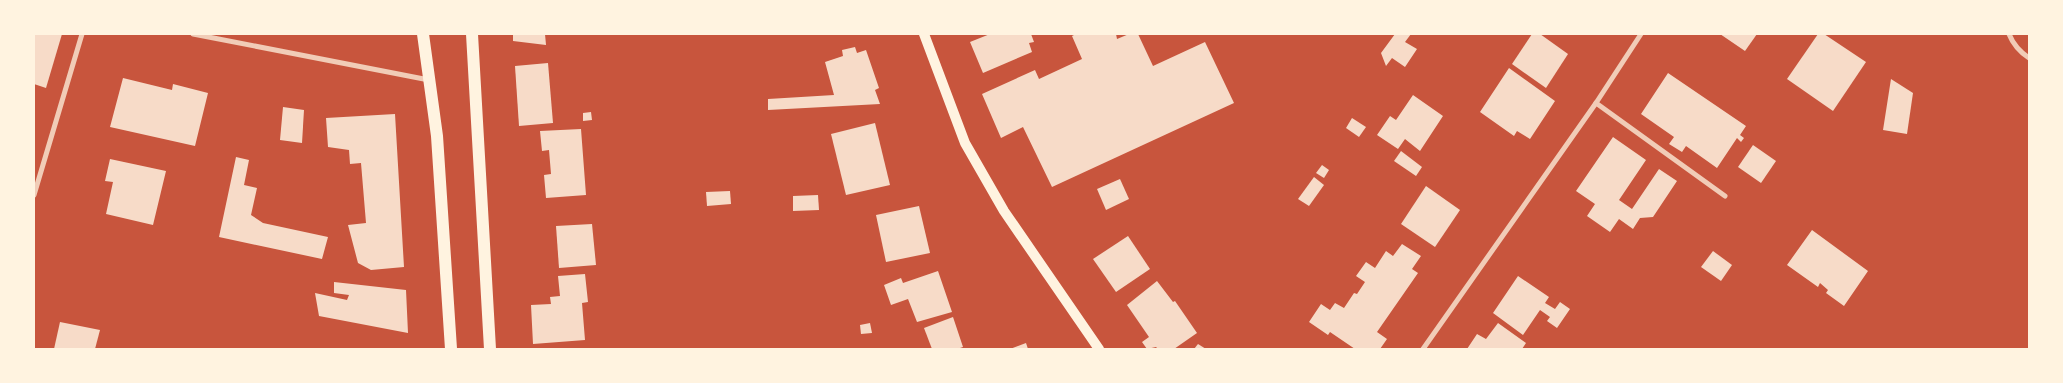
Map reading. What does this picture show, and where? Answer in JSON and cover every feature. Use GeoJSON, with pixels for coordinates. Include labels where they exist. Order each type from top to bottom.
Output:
{"type":"FeatureCollection","features":[{"type":"Feature","properties":{"kind":"main road"},"geometry":{"type":"LineString","coordinates":[[423,34],[437,136],[451,349]]}},
{"type":"Feature","properties":{"kind":"main road"},"geometry":{"type":"LineString","coordinates":[[472,34],[490,349]]}},
{"type":"Feature","properties":{"kind":"main road"},"geometry":{"type":"LineString","coordinates":[[924,34],[965,143],[1004,211],[1099,349]]}},
{"type":"Feature","properties":{"kind":"street"},"geometry":{"type":"LineString","coordinates":[[34,195],[82,34]]}},
{"type":"Feature","properties":{"kind":"street"},"geometry":{"type":"LineString","coordinates":[[193,34],[430,80]]}},
{"type":"Feature","properties":{"kind":"street"},"geometry":{"type":"LineString","coordinates":[[1423,349],[1596,103],[1641,34]]}},
{"type":"Feature","properties":{"kind":"street"},"geometry":{"type":"LineString","coordinates":[[2010,34],[2013,42],[2029,58]]}},
{"type":"Feature","properties":{"kind":"street"},"geometry":{"type":"LineString","coordinates":[[1596,103],[1725,196]]}},
{"type":"Feature","properties":{"kind":"building"},"geometry":{"type":"Polygon","coordinates":[[[34,34],[62,34],[46,88],[34,84],[34,34]]]}},
{"type":"Feature","properties":{"kind":"building"},"geometry":{"type":"Polygon","coordinates":[[[513,34],[545,34],[546,45],[513,41],[513,34]]]}},
{"type":"Feature","properties":{"kind":"building"},"geometry":{"type":"Polygon","coordinates":[[[990,34],[1031,34],[1034,42],[1029,43],[1032,52],[983,73],[970,42],[990,34]]]}},
{"type":"Feature","properties":{"kind":"building"},"geometry":{"type":"Polygon","coordinates":[[[1076,34],[1116,34],[1117,39],[1129,34],[1138,34],[1153,66],[1205,42],[1234,103],[1052,187],[1023,127],[1001,138],[982,94],[1035,70],[1039,79],[1082,59],[1072,36],[1076,34]]]}},
{"type":"Feature","properties":{"kind":"building"},"geometry":{"type":"Polygon","coordinates":[[[1395,34],[1411,34],[1405,42],[1417,49],[1405,67],[1392,58],[1386,66],[1381,53],[1395,34]]]}},
{"type":"Feature","properties":{"kind":"building"},"geometry":{"type":"Polygon","coordinates":[[[1532,34],[1540,34],[1568,54],[1546,88],[1512,64],[1532,34]]]}},
{"type":"Feature","properties":{"kind":"building"},"geometry":{"type":"Polygon","coordinates":[[[1720,34],[1757,34],[1745,51],[1720,34]]]}},
{"type":"Feature","properties":{"kind":"building"},"geometry":{"type":"Polygon","coordinates":[[[1818,34],[1824,34],[1866,62],[1833,111],[1787,79],[1818,34]]]}},
{"type":"Feature","properties":{"kind":"building"},"geometry":{"type":"Polygon","coordinates":[[[855,47],[857,53],[866,50],[879,88],[875,90],[880,104],[768,110],[768,99],[834,95],[825,62],[843,56],[842,50],[855,47]]]}},
{"type":"Feature","properties":{"kind":"building"},"geometry":{"type":"Polygon","coordinates":[[[548,63],[553,123],[519,126],[515,66],[548,63]]]}},
{"type":"Feature","properties":{"kind":"building"},"geometry":{"type":"Polygon","coordinates":[[[1509,68],[1555,101],[1530,139],[1517,131],[1514,136],[1480,112],[1509,68]]]}},
{"type":"Feature","properties":{"kind":"building"},"geometry":{"type":"Polygon","coordinates":[[[1668,73],[1746,126],[1740,135],[1744,138],[1741,142],[1737,138],[1717,168],[1686,146],[1682,152],[1669,144],[1674,137],[1641,114],[1668,73]]]}},
{"type":"Feature","properties":{"kind":"building"},"geometry":{"type":"Polygon","coordinates":[[[123,78],[172,90],[173,84],[208,93],[195,146],[110,127],[123,78]]]}},
{"type":"Feature","properties":{"kind":"building"},"geometry":{"type":"Polygon","coordinates":[[[1891,79],[1913,93],[1907,134],[1883,130],[1891,79]]]}},
{"type":"Feature","properties":{"kind":"building"},"geometry":{"type":"Polygon","coordinates":[[[1413,95],[1443,116],[1420,151],[1405,139],[1398,149],[1377,135],[1390,116],[1396,120],[1413,95]]]}},
{"type":"Feature","properties":{"kind":"building"},"geometry":{"type":"Polygon","coordinates":[[[283,107],[304,110],[302,143],[280,140],[283,107]]]}},
{"type":"Feature","properties":{"kind":"building"},"geometry":{"type":"Polygon","coordinates":[[[591,112],[592,120],[583,121],[583,113],[591,112]]]}},
{"type":"Feature","properties":{"kind":"building"},"geometry":{"type":"Polygon","coordinates":[[[395,114],[404,267],[371,270],[358,263],[348,225],[366,223],[361,163],[350,164],[349,150],[328,147],[326,118],[395,114]]]}},
{"type":"Feature","properties":{"kind":"building"},"geometry":{"type":"Polygon","coordinates":[[[1352,118],[1366,127],[1359,137],[1346,128],[1352,118]]]}},
{"type":"Feature","properties":{"kind":"building"},"geometry":{"type":"Polygon","coordinates":[[[875,123],[890,185],[846,195],[831,134],[875,123]]]}},
{"type":"Feature","properties":{"kind":"building"},"geometry":{"type":"Polygon","coordinates":[[[581,129],[586,195],[546,198],[544,175],[551,174],[549,150],[542,151],[540,131],[581,129]]]}},
{"type":"Feature","properties":{"kind":"building"},"geometry":{"type":"Polygon","coordinates":[[[1613,137],[1646,160],[1619,200],[1632,209],[1659,169],[1677,181],[1653,217],[1640,218],[1633,229],[1619,219],[1610,232],[1587,216],[1595,204],[1576,191],[1613,137]]]}},
{"type":"Feature","properties":{"kind":"building"},"geometry":{"type":"Polygon","coordinates":[[[1753,145],[1776,161],[1761,183],[1738,167],[1753,145]]]}},
{"type":"Feature","properties":{"kind":"building"},"geometry":{"type":"Polygon","coordinates":[[[1401,151],[1422,167],[1416,176],[1394,161],[1401,151]]]}},
{"type":"Feature","properties":{"kind":"building"},"geometry":{"type":"Polygon","coordinates":[[[236,157],[249,160],[244,185],[257,188],[251,215],[263,223],[328,237],[322,259],[219,237],[236,157]]]}},
{"type":"Feature","properties":{"kind":"building"},"geometry":{"type":"Polygon","coordinates":[[[110,159],[166,171],[153,225],[106,214],[113,182],[105,181],[110,159]]]}},
{"type":"Feature","properties":{"kind":"building"},"geometry":{"type":"Polygon","coordinates":[[[1322,165],[1329,170],[1324,178],[1316,173],[1322,165]]]}},
{"type":"Feature","properties":{"kind":"building"},"geometry":{"type":"Polygon","coordinates":[[[1314,177],[1324,185],[1309,206],[1298,199],[1314,177]]]}},
{"type":"Feature","properties":{"kind":"building"},"geometry":{"type":"Polygon","coordinates":[[[1120,179],[1129,199],[1106,210],[1097,189],[1120,179]]]}},
{"type":"Feature","properties":{"kind":"building"},"geometry":{"type":"Polygon","coordinates":[[[1426,186],[1460,210],[1435,247],[1401,224],[1426,186]]]}},
{"type":"Feature","properties":{"kind":"building"},"geometry":{"type":"Polygon","coordinates":[[[730,191],[731,204],[707,206],[706,192],[730,191]]]}},
{"type":"Feature","properties":{"kind":"building"},"geometry":{"type":"Polygon","coordinates":[[[818,195],[819,210],[793,211],[793,196],[818,195]]]}},
{"type":"Feature","properties":{"kind":"building"},"geometry":{"type":"Polygon","coordinates":[[[919,206],[930,253],[886,262],[876,215],[919,206]]]}},
{"type":"Feature","properties":{"kind":"building"},"geometry":{"type":"Polygon","coordinates":[[[592,224],[596,265],[559,268],[556,226],[592,224]]]}},
{"type":"Feature","properties":{"kind":"building"},"geometry":{"type":"Polygon","coordinates":[[[1812,230],[1868,271],[1844,306],[1826,293],[1828,290],[1820,283],[1818,287],[1787,265],[1812,230]]]}},
{"type":"Feature","properties":{"kind":"building"},"geometry":{"type":"Polygon","coordinates":[[[1128,236],[1150,269],[1116,292],[1093,259],[1128,236]]]}},
{"type":"Feature","properties":{"kind":"building"},"geometry":{"type":"Polygon","coordinates":[[[1402,244],[1421,256],[1412,269],[1418,273],[1377,332],[1387,339],[1380,349],[1355,349],[1330,332],[1328,335],[1309,322],[1321,304],[1330,310],[1335,303],[1344,308],[1354,293],[1357,294],[1365,282],[1356,276],[1366,262],[1375,268],[1386,251],[1393,256],[1402,244]]]}},
{"type":"Feature","properties":{"kind":"building"},"geometry":{"type":"Polygon","coordinates":[[[1713,251],[1732,265],[1721,281],[1701,267],[1713,251]]]}},
{"type":"Feature","properties":{"kind":"building"},"geometry":{"type":"Polygon","coordinates":[[[938,271],[952,312],[917,322],[908,299],[891,305],[884,285],[901,278],[903,283],[938,271]]]}},
{"type":"Feature","properties":{"kind":"building"},"geometry":{"type":"Polygon","coordinates":[[[585,274],[588,302],[582,303],[585,340],[533,344],[531,305],[551,304],[550,297],[560,296],[558,276],[585,274]]]}},
{"type":"Feature","properties":{"kind":"building"},"geometry":{"type":"Polygon","coordinates":[[[1518,276],[1549,297],[1545,303],[1555,309],[1560,302],[1570,309],[1557,328],[1547,321],[1550,317],[1540,310],[1523,335],[1493,313],[1518,276]]]}},
{"type":"Feature","properties":{"kind":"building"},"geometry":{"type":"Polygon","coordinates":[[[1157,281],[1173,302],[1175,301],[1197,333],[1174,349],[1158,349],[1156,347],[1147,349],[1142,342],[1149,337],[1127,305],[1157,281]]]}},
{"type":"Feature","properties":{"kind":"building"},"geometry":{"type":"Polygon","coordinates":[[[334,282],[406,290],[408,333],[319,316],[315,293],[347,300],[349,295],[334,293],[334,282]]]}},
{"type":"Feature","properties":{"kind":"building"},"geometry":{"type":"Polygon","coordinates":[[[953,317],[963,347],[957,349],[932,349],[924,328],[953,317]]]}},
{"type":"Feature","properties":{"kind":"building"},"geometry":{"type":"Polygon","coordinates":[[[60,322],[100,330],[95,349],[54,349],[60,322]]]}},
{"type":"Feature","properties":{"kind":"building"},"geometry":{"type":"Polygon","coordinates":[[[870,323],[872,333],[861,334],[860,325],[870,323]]]}},
{"type":"Feature","properties":{"kind":"building"},"geometry":{"type":"Polygon","coordinates":[[[1498,323],[1526,343],[1522,349],[1467,349],[1477,334],[1486,339],[1498,323]]]}},
{"type":"Feature","properties":{"kind":"building"},"geometry":{"type":"Polygon","coordinates":[[[1026,343],[1028,349],[1010,349],[1026,343]]]}},
{"type":"Feature","properties":{"kind":"building"},"geometry":{"type":"Polygon","coordinates":[[[1198,344],[1206,349],[1194,349],[1198,344]]]}}]}
